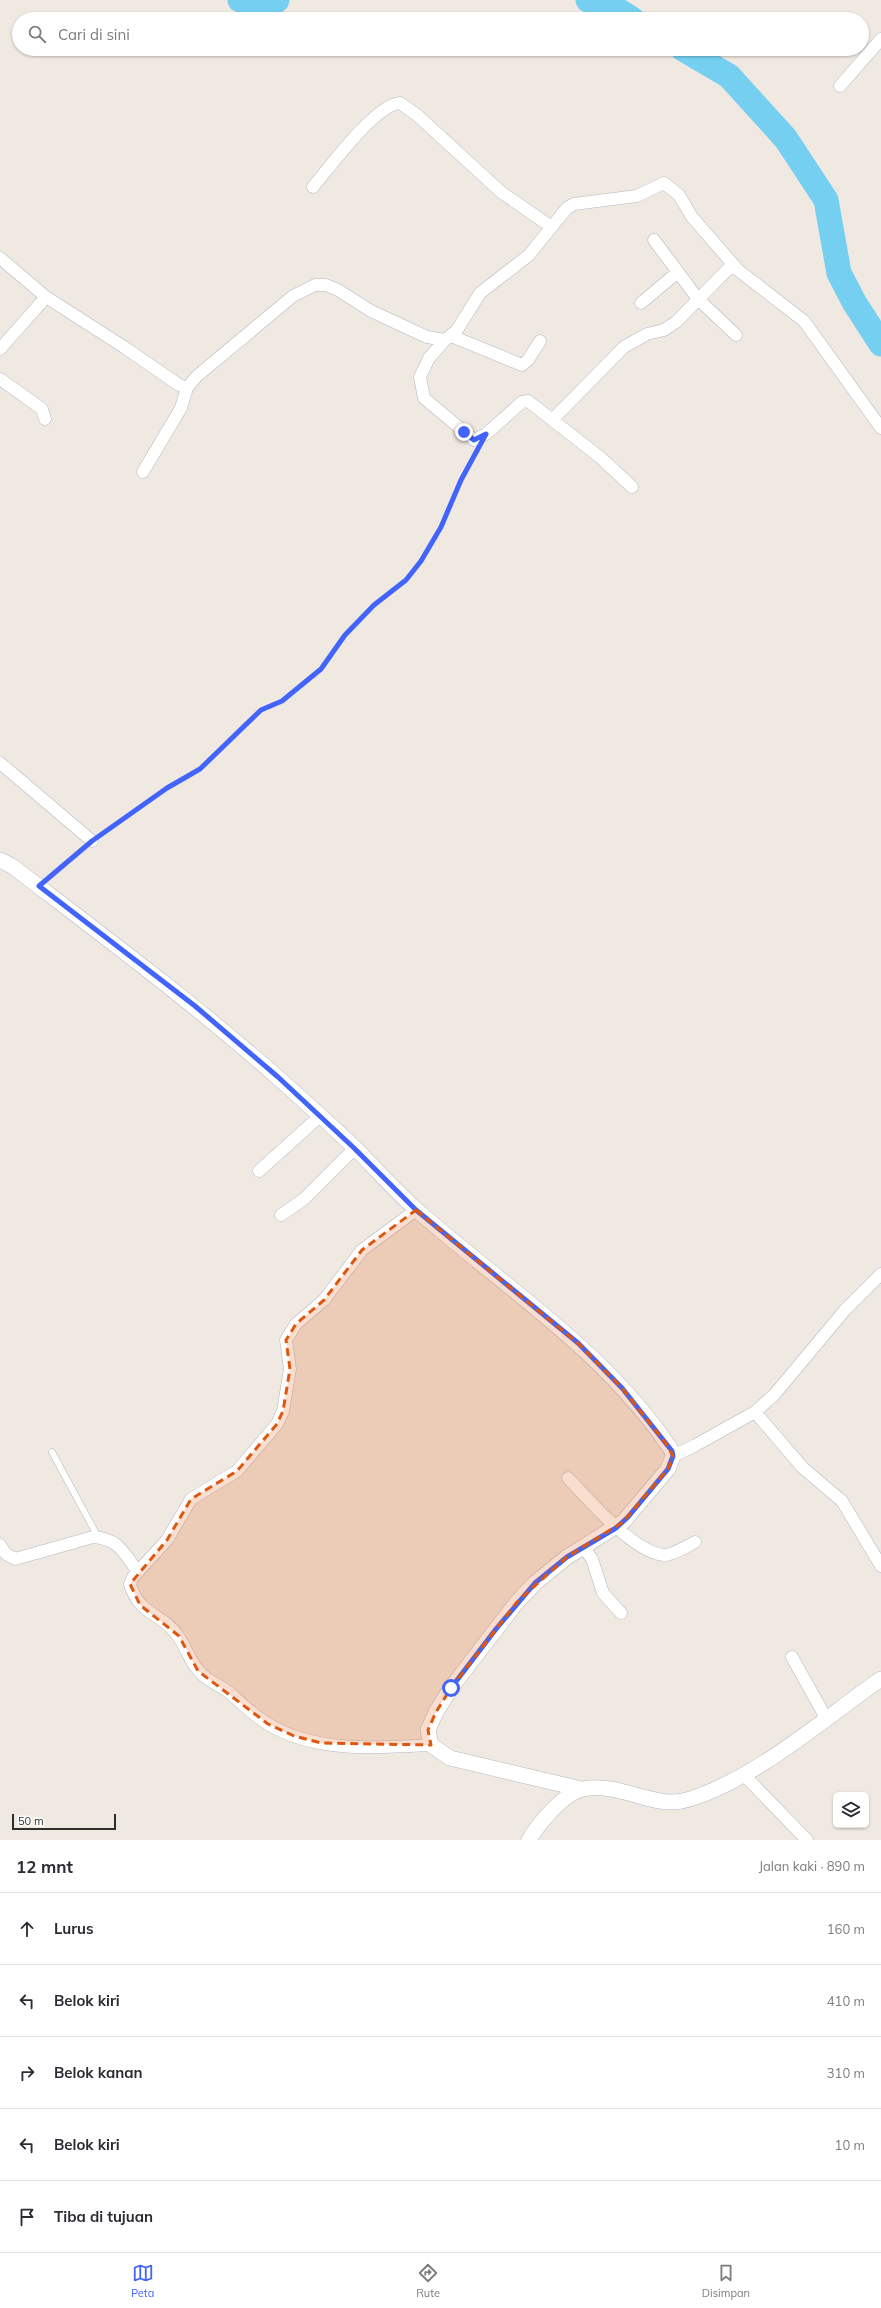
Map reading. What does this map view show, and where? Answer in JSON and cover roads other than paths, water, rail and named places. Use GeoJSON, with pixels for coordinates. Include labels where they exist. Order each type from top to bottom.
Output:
{"type":"FeatureCollection","features":[{"type":"Feature","properties":{"kind":"street"},"geometry":{"type":"LineString","coordinates":[[869,53],[881,39]]}},
{"type":"Feature","properties":{"kind":"street"},"geometry":{"type":"LineString","coordinates":[[840,86],[866,56]]}},
{"type":"Feature","properties":{"kind":"street"},"geometry":{"type":"LineString","coordinates":[[313,187],[373,118],[390,106],[400,103],[417,115],[514,204],[550,226]]}},
{"type":"Feature","properties":{"kind":"street"},"geometry":{"type":"LineString","coordinates":[[632,487],[601,458],[553,419],[526,401],[486,434],[474,440],[424,398],[420,377],[429,358],[448,338],[480,293],[521,263],[560,214],[574,204],[637,196],[664,183],[679,195],[692,217],[733,264],[804,321],[881,428]]}},
{"type":"Feature","properties":{"kind":"street"},"geometry":{"type":"LineString","coordinates":[[654,240],[698,299],[736,335]]}},
{"type":"Feature","properties":{"kind":"street"},"geometry":{"type":"LineString","coordinates":[[0,258],[46,297],[124,346],[179,385],[187,388]]}},
{"type":"Feature","properties":{"kind":"street"},"geometry":{"type":"LineString","coordinates":[[553,419],[624,347],[647,334],[664,330],[676,322],[733,264]]}},
{"type":"Feature","properties":{"kind":"street"},"geometry":{"type":"LineString","coordinates":[[641,303],[678,272]]}},
{"type":"Feature","properties":{"kind":"street"},"geometry":{"type":"LineString","coordinates":[[143,472],[181,408],[187,388],[197,376],[293,296],[315,285],[326,285],[338,290],[370,311],[428,337],[448,338],[522,365],[528,360],[540,341]]}},
{"type":"Feature","properties":{"kind":"street"},"geometry":{"type":"LineString","coordinates":[[0,349],[46,297]]}},
{"type":"Feature","properties":{"kind":"street"},"geometry":{"type":"LineString","coordinates":[[0,379],[42,409],[45,419]]}},
{"type":"Feature","properties":{"kind":"street"},"geometry":{"type":"LineString","coordinates":[[0,763],[92,841]]}},
{"type":"Feature","properties":{"kind":"street"},"geometry":{"type":"LineString","coordinates":[[0,860],[12,866],[39,886],[195,1006],[320,1116],[416,1210],[578,1343],[622,1388],[668,1446],[673,1456]]}},
{"type":"Feature","properties":{"kind":"street"},"geometry":{"type":"LineString","coordinates":[[259,1171],[320,1116]]}},
{"type":"Feature","properties":{"kind":"street"},"geometry":{"type":"LineString","coordinates":[[281,1215],[304,1199],[354,1148]]}},
{"type":"Feature","properties":{"kind":"street"},"geometry":{"type":"LineString","coordinates":[[416,1210],[362,1250],[324,1300],[296,1324],[286,1340],[290,1369],[283,1411],[277,1424],[237,1471],[191,1499],[167,1540],[138,1572],[130,1584],[140,1604],[148,1613],[169,1625],[178,1636],[198,1671],[228,1692],[248,1710],[268,1724],[294,1736],[322,1743],[356,1746],[431,1745],[450,1758],[581,1789],[591,1788],[616,1790],[672,1802],[692,1799],[744,1775],[879,1683]]}},
{"type":"Feature","properties":{"kind":"street"},"geometry":{"type":"LineString","coordinates":[[431,1745],[428,1730],[436,1712],[451,1688],[496,1629],[535,1583],[567,1557],[616,1528],[628,1517],[668,1469],[673,1456],[755,1412],[774,1395],[845,1310],[881,1274]]}},
{"type":"Feature","properties":{"kind":"street"},"geometry":{"type":"LineString","coordinates":[[755,1412],[803,1468],[842,1501],[881,1566]]}},
{"type":"Feature","properties":{"kind":"street"},"geometry":{"type":"LineString","coordinates":[[568,1478],[616,1528],[649,1550],[665,1555],[695,1542]]}},
{"type":"Feature","properties":{"kind":"street"},"geometry":{"type":"LineString","coordinates":[[0,1545],[6,1554],[15,1559],[60,1545],[98,1538],[110,1540],[118,1544],[138,1572]]}},
{"type":"Feature","properties":{"kind":"street"},"geometry":{"type":"LineString","coordinates":[[583,1547],[592,1559],[603,1593],[621,1613]]}},
{"type":"Feature","properties":{"kind":"street"},"geometry":{"type":"LineString","coordinates":[[792,1657],[826,1718]]}},
{"type":"Feature","properties":{"kind":"street"},"geometry":{"type":"LineString","coordinates":[[744,1775],[807,1840]]}},
{"type":"Feature","properties":{"kind":"street"},"geometry":{"type":"LineString","coordinates":[[528,1840],[550,1813],[581,1789]]}},
{"type":"Feature","properties":{"kind":"lane"},"geometry":{"type":"LineString","coordinates":[[52,1452],[98,1538]]}},
{"type":"Feature","properties":{"kind":"waterway"},"geometry":{"type":"LineString","coordinates":[[240,0],[267,9],[277,0]]}},
{"type":"Feature","properties":{"kind":"waterway"},"geometry":{"type":"LineString","coordinates":[[588,0],[621,12]]}},
{"type":"Feature","properties":{"kind":"waterway"},"geometry":{"type":"LineString","coordinates":[[695,56],[729,76],[786,139],[826,200],[839,273],[854,302],[881,344]]}}]}
